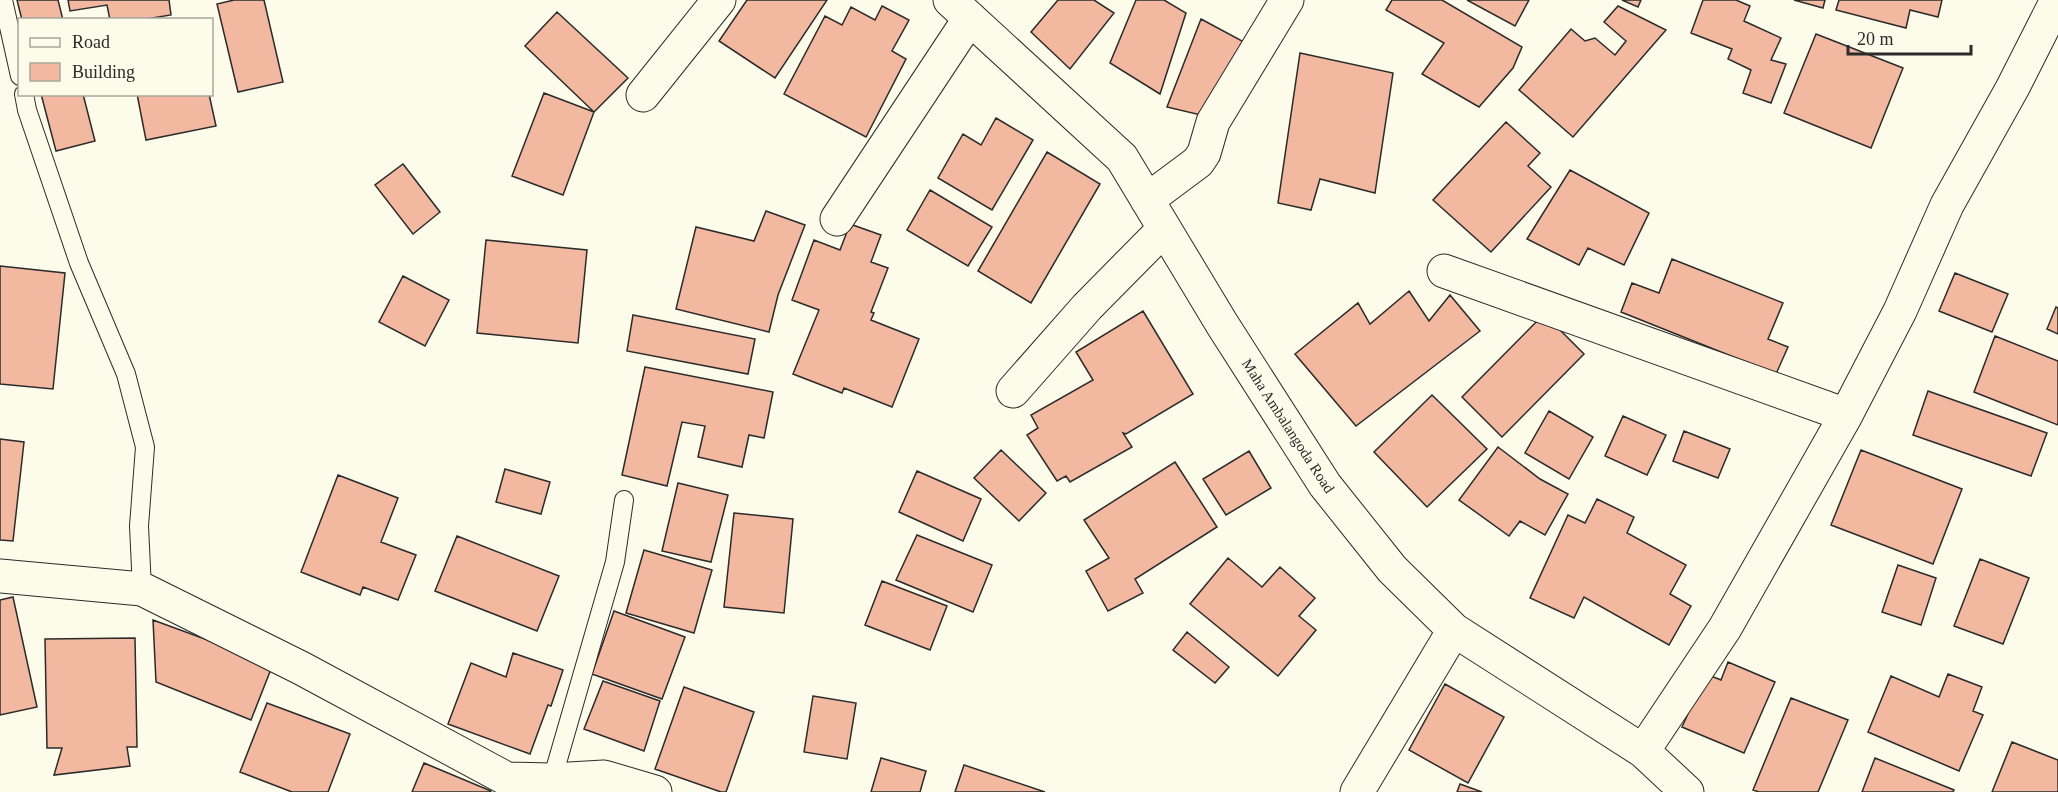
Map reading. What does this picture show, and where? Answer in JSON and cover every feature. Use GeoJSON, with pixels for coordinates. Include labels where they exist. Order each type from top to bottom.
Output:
{"type":"FeatureCollection","features":[{"type":"Feature","properties":{"kind":"street"},"geometry":{"type":"LineString","coordinates":[[643,95],[719,0]]}},
{"type":"Feature","properties":{"kind":"street"},"geometry":{"type":"LineString","coordinates":[[1147,200],[1198,162],[1208,143],[1213,122],[1287,0]]}},
{"type":"Feature","properties":{"kind":"street"},"geometry":{"type":"LineString","coordinates":[[1643,751],[1725,628],[1846,416],[1900,311],[1947,205],[2013,87],[2057,0]]}},
{"type":"Feature","properties":{"kind":"street"},"geometry":{"type":"LineString","coordinates":[[837,219],[960,9]]}},
{"type":"Feature","properties":{"kind":"street","name":"Maha Ambalangoda Road"},"geometry":{"type":"LineString","coordinates":[[960,9],[1122,158],[1222,324],[1325,485],[1392,569],[1454,630],[1643,751],[1687,792]]}},
{"type":"Feature","properties":{"kind":"street"},"geometry":{"type":"LineString","coordinates":[[1013,391],[1087,307],[1164,228]]}},
{"type":"Feature","properties":{"kind":"street"},"geometry":{"type":"LineString","coordinates":[[1444,271],[1846,416]]}},
{"type":"Feature","properties":{"kind":"street"},"geometry":{"type":"LineString","coordinates":[[0,576],[142,589],[301,668],[506,785],[604,777],[656,792]]}},
{"type":"Feature","properties":{"kind":"street"},"geometry":{"type":"LineString","coordinates":[[1357,792],[1454,630]]}},
{"type":"Feature","properties":{"kind":"lane"},"geometry":{"type":"LineString","coordinates":[[3,0],[18,67]]}},
{"type":"Feature","properties":{"kind":"lane"},"geometry":{"type":"LineString","coordinates":[[24,96],[27,110],[79,263],[126,374],[145,447],[139,525],[142,589]]}},
{"type":"Feature","properties":{"kind":"lane"},"geometry":{"type":"LineString","coordinates":[[552,780],[615,562],[624,500]]}},
{"type":"Feature","properties":{"kind":"building"},"geometry":{"type":"Polygon","coordinates":[[[17,0],[58,0],[62,18],[22,18],[17,0]]]}},
{"type":"Feature","properties":{"kind":"building"},"geometry":{"type":"Polygon","coordinates":[[[68,0],[169,0],[171,15],[152,18],[110,18],[107,5],[70,11],[68,0]]]}},
{"type":"Feature","properties":{"kind":"building"},"geometry":{"type":"Polygon","coordinates":[[[234,0],[264,0],[283,82],[238,92],[217,4],[234,0]]]}},
{"type":"Feature","properties":{"kind":"building"},"geometry":{"type":"Polygon","coordinates":[[[747,0],[827,0],[775,78],[719,41],[747,0]]]}},
{"type":"Feature","properties":{"kind":"building"},"geometry":{"type":"Polygon","coordinates":[[[1058,0],[1094,0],[1114,13],[1070,69],[1031,32],[1058,0]]]}},
{"type":"Feature","properties":{"kind":"building"},"geometry":{"type":"Polygon","coordinates":[[[1136,0],[1164,0],[1186,13],[1160,94],[1110,63],[1136,0]]]}},
{"type":"Feature","properties":{"kind":"building"},"geometry":{"type":"Polygon","coordinates":[[[1392,0],[1442,0],[1522,47],[1513,68],[1479,107],[1422,74],[1444,43],[1386,10],[1392,0]]]}},
{"type":"Feature","properties":{"kind":"building"},"geometry":{"type":"Polygon","coordinates":[[[1467,0],[1529,0],[1515,26],[1467,0]]]}},
{"type":"Feature","properties":{"kind":"building"},"geometry":{"type":"Polygon","coordinates":[[[1622,0],[1641,0],[1638,7],[1622,0]]]}},
{"type":"Feature","properties":{"kind":"building"},"geometry":{"type":"Polygon","coordinates":[[[1703,0],[1736,0],[1750,6],[1744,21],[1781,38],[1771,60],[1786,64],[1771,103],[1743,93],[1751,70],[1728,59],[1732,49],[1691,33],[1703,0]]]}},
{"type":"Feature","properties":{"kind":"building"},"geometry":{"type":"Polygon","coordinates":[[[1794,0],[1825,0],[1823,8],[1794,0]]]}},
{"type":"Feature","properties":{"kind":"building"},"geometry":{"type":"Polygon","coordinates":[[[1839,0],[1942,0],[1938,17],[1910,10],[1906,28],[1836,10],[1839,0]]]}},
{"type":"Feature","properties":{"kind":"building"},"geometry":{"type":"Polygon","coordinates":[[[882,6],[909,20],[892,51],[906,59],[866,137],[784,94],[825,16],[842,25],[851,7],[875,20],[882,6]]]}},
{"type":"Feature","properties":{"kind":"building"},"geometry":{"type":"Polygon","coordinates":[[[1618,6],[1666,30],[1573,137],[1519,90],[1571,29],[1585,41],[1595,38],[1615,55],[1626,41],[1604,22],[1618,6]]]}},
{"type":"Feature","properties":{"kind":"building"},"geometry":{"type":"Polygon","coordinates":[[[557,12],[628,78],[594,112],[525,46],[557,12]]]}},
{"type":"Feature","properties":{"kind":"building"},"geometry":{"type":"Polygon","coordinates":[[[1201,19],[1244,42],[1209,117],[1167,107],[1201,19]]]}},
{"type":"Feature","properties":{"kind":"building"},"geometry":{"type":"Polygon","coordinates":[[[1816,34],[1903,68],[1871,148],[1784,113],[1816,34]]]}},
{"type":"Feature","properties":{"kind":"building"},"geometry":{"type":"Polygon","coordinates":[[[1300,53],[1393,73],[1375,193],[1320,179],[1311,210],[1278,203],[1300,53]]]}},
{"type":"Feature","properties":{"kind":"building"},"geometry":{"type":"Polygon","coordinates":[[[544,93],[594,112],[563,195],[512,176],[544,93]]]}},
{"type":"Feature","properties":{"kind":"building"},"geometry":{"type":"Polygon","coordinates":[[[42,96],[84,96],[95,141],[56,151],[42,96]]]}},
{"type":"Feature","properties":{"kind":"building"},"geometry":{"type":"Polygon","coordinates":[[[137,96],[209,96],[216,126],[146,140],[137,96]]]}},
{"type":"Feature","properties":{"kind":"building"},"geometry":{"type":"Polygon","coordinates":[[[996,118],[1033,140],[992,210],[938,178],[963,134],[981,145],[996,118]]]}},
{"type":"Feature","properties":{"kind":"building"},"geometry":{"type":"Polygon","coordinates":[[[1506,122],[1540,153],[1528,166],[1551,187],[1491,252],[1433,200],[1506,122]]]}},
{"type":"Feature","properties":{"kind":"building"},"geometry":{"type":"Polygon","coordinates":[[[1047,152],[1100,184],[1031,303],[978,271],[1047,152]]]}},
{"type":"Feature","properties":{"kind":"building"},"geometry":{"type":"Polygon","coordinates":[[[403,164],[440,212],[413,234],[375,185],[403,164]]]}},
{"type":"Feature","properties":{"kind":"building"},"geometry":{"type":"Polygon","coordinates":[[[1570,170],[1649,213],[1624,265],[1588,248],[1579,265],[1527,239],[1570,170]]]}},
{"type":"Feature","properties":{"kind":"building"},"geometry":{"type":"Polygon","coordinates":[[[930,190],[992,227],[968,266],[907,230],[930,190]]]}},
{"type":"Feature","properties":{"kind":"building"},"geometry":{"type":"Polygon","coordinates":[[[766,211],[805,225],[778,295],[769,332],[676,309],[696,227],[754,241],[766,211]]]}},
{"type":"Feature","properties":{"kind":"building"},"geometry":{"type":"Polygon","coordinates":[[[850,224],[881,235],[871,262],[888,268],[871,312],[874,313],[871,320],[919,339],[892,407],[844,388],[842,393],[793,374],[819,310],[792,300],[814,240],[840,250],[850,224]]]}},
{"type":"Feature","properties":{"kind":"building"},"geometry":{"type":"Polygon","coordinates":[[[486,240],[587,250],[578,343],[477,333],[486,240]]]}},
{"type":"Feature","properties":{"kind":"building"},"geometry":{"type":"Polygon","coordinates":[[[1672,259],[1783,303],[1768,339],[1788,347],[1776,374],[1621,312],[1632,283],[1659,293],[1672,259]]]}},
{"type":"Feature","properties":{"kind":"building"},"geometry":{"type":"Polygon","coordinates":[[[0,266],[65,273],[53,389],[0,384],[0,266]]]}},
{"type":"Feature","properties":{"kind":"building"},"geometry":{"type":"Polygon","coordinates":[[[1955,273],[2008,294],[1992,332],[1939,311],[1955,273]]]}},
{"type":"Feature","properties":{"kind":"building"},"geometry":{"type":"Polygon","coordinates":[[[403,276],[449,300],[425,346],[379,322],[403,276]]]}},
{"type":"Feature","properties":{"kind":"building"},"geometry":{"type":"Polygon","coordinates":[[[1409,291],[1429,321],[1450,295],[1480,331],[1356,426],[1295,354],[1358,303],[1370,324],[1409,291]]]}},
{"type":"Feature","properties":{"kind":"building"},"geometry":{"type":"Polygon","coordinates":[[[2056,307],[2058,308],[2058,334],[2047,329],[2056,307]]]}},
{"type":"Feature","properties":{"kind":"building"},"geometry":{"type":"Polygon","coordinates":[[[1143,311],[1193,394],[1126,434],[1123,433],[1132,447],[1070,482],[1066,476],[1057,481],[1027,435],[1038,428],[1031,415],[1093,380],[1076,352],[1143,311]]]}},
{"type":"Feature","properties":{"kind":"building"},"geometry":{"type":"Polygon","coordinates":[[[1544,314],[1584,354],[1502,437],[1462,397],[1544,314]]]}},
{"type":"Feature","properties":{"kind":"building"},"geometry":{"type":"Polygon","coordinates":[[[633,315],[755,339],[748,374],[627,351],[633,315]]]}},
{"type":"Feature","properties":{"kind":"building"},"geometry":{"type":"Polygon","coordinates":[[[1995,336],[2058,361],[2058,425],[1974,392],[1995,336]]]}},
{"type":"Feature","properties":{"kind":"building"},"geometry":{"type":"Polygon","coordinates":[[[645,367],[773,392],[764,438],[749,435],[742,467],[698,457],[705,426],[682,422],[667,486],[622,475],[645,367]]]}},
{"type":"Feature","properties":{"kind":"building"},"geometry":{"type":"Polygon","coordinates":[[[1928,391],[2047,433],[2031,476],[1913,435],[1928,391]]]}},
{"type":"Feature","properties":{"kind":"building"},"geometry":{"type":"Polygon","coordinates":[[[1432,395],[1487,449],[1427,507],[1374,452],[1432,395]]]}},
{"type":"Feature","properties":{"kind":"building"},"geometry":{"type":"Polygon","coordinates":[[[1549,411],[1593,437],[1569,479],[1525,453],[1549,411]]]}},
{"type":"Feature","properties":{"kind":"building"},"geometry":{"type":"Polygon","coordinates":[[[1623,416],[1666,435],[1647,475],[1605,456],[1623,416]]]}},
{"type":"Feature","properties":{"kind":"building"},"geometry":{"type":"Polygon","coordinates":[[[1684,431],[1730,449],[1718,478],[1673,461],[1684,431]]]}},
{"type":"Feature","properties":{"kind":"building"},"geometry":{"type":"Polygon","coordinates":[[[0,439],[24,442],[13,541],[0,540],[0,439]]]}},
{"type":"Feature","properties":{"kind":"building"},"geometry":{"type":"Polygon","coordinates":[[[1498,447],[1540,479],[1568,494],[1545,535],[1520,521],[1509,536],[1459,500],[1498,447]]]}},
{"type":"Feature","properties":{"kind":"building"},"geometry":{"type":"Polygon","coordinates":[[[1001,450],[1046,493],[1019,521],[974,478],[1001,450]]]}},
{"type":"Feature","properties":{"kind":"building"},"geometry":{"type":"Polygon","coordinates":[[[1861,450],[1962,489],[1933,564],[1831,525],[1861,450]]]}},
{"type":"Feature","properties":{"kind":"building"},"geometry":{"type":"Polygon","coordinates":[[[1249,451],[1271,488],[1226,515],[1203,479],[1249,451]]]}},
{"type":"Feature","properties":{"kind":"building"},"geometry":{"type":"Polygon","coordinates":[[[1175,462],[1217,527],[1135,579],[1143,593],[1108,611],[1086,571],[1109,558],[1084,520],[1175,462]]]}},
{"type":"Feature","properties":{"kind":"building"},"geometry":{"type":"Polygon","coordinates":[[[505,469],[550,482],[541,514],[496,502],[505,469]]]}},
{"type":"Feature","properties":{"kind":"building"},"geometry":{"type":"Polygon","coordinates":[[[917,471],[981,499],[963,541],[899,512],[917,471]]]}},
{"type":"Feature","properties":{"kind":"building"},"geometry":{"type":"Polygon","coordinates":[[[338,475],[398,498],[381,542],[416,555],[398,600],[363,587],[360,595],[301,572],[338,475]]]}},
{"type":"Feature","properties":{"kind":"building"},"geometry":{"type":"Polygon","coordinates":[[[678,483],[728,495],[711,562],[662,551],[678,483]]]}},
{"type":"Feature","properties":{"kind":"building"},"geometry":{"type":"Polygon","coordinates":[[[1597,499],[1634,517],[1627,533],[1686,565],[1670,594],[1691,606],[1669,645],[1584,597],[1574,618],[1530,598],[1568,515],[1585,523],[1597,499]]]}},
{"type":"Feature","properties":{"kind":"building"},"geometry":{"type":"Polygon","coordinates":[[[734,513],[793,519],[784,613],[724,607],[734,513]]]}},
{"type":"Feature","properties":{"kind":"building"},"geometry":{"type":"Polygon","coordinates":[[[917,535],[992,565],[973,612],[896,580],[917,535]]]}},
{"type":"Feature","properties":{"kind":"building"},"geometry":{"type":"Polygon","coordinates":[[[457,536],[559,576],[537,631],[435,591],[457,536]]]}},
{"type":"Feature","properties":{"kind":"building"},"geometry":{"type":"Polygon","coordinates":[[[644,550],[712,570],[694,633],[626,613],[644,550]]]}},
{"type":"Feature","properties":{"kind":"building"},"geometry":{"type":"Polygon","coordinates":[[[1228,558],[1262,587],[1280,567],[1315,598],[1299,616],[1316,630],[1278,676],[1190,604],[1228,558]]]}},
{"type":"Feature","properties":{"kind":"building"},"geometry":{"type":"Polygon","coordinates":[[[1980,559],[2029,578],[2003,644],[1954,626],[1980,559]]]}},
{"type":"Feature","properties":{"kind":"building"},"geometry":{"type":"Polygon","coordinates":[[[1898,565],[1936,578],[1921,625],[1882,612],[1898,565]]]}},
{"type":"Feature","properties":{"kind":"building"},"geometry":{"type":"Polygon","coordinates":[[[882,581],[947,606],[930,650],[865,625],[882,581]]]}},
{"type":"Feature","properties":{"kind":"building"},"geometry":{"type":"Polygon","coordinates":[[[13,597],[37,707],[0,715],[0,600],[13,597]]]}},
{"type":"Feature","properties":{"kind":"building"},"geometry":{"type":"Polygon","coordinates":[[[614,611],[685,637],[662,699],[592,674],[614,611]]]}},
{"type":"Feature","properties":{"kind":"building"},"geometry":{"type":"Polygon","coordinates":[[[153,620],[273,664],[251,720],[156,682],[153,620]]]}},
{"type":"Feature","properties":{"kind":"building"},"geometry":{"type":"Polygon","coordinates":[[[1187,632],[1229,667],[1215,683],[1173,650],[1187,632]]]}},
{"type":"Feature","properties":{"kind":"building"},"geometry":{"type":"Polygon","coordinates":[[[135,638],[137,747],[127,747],[130,766],[54,775],[62,748],[47,748],[45,639],[135,638]]]}},
{"type":"Feature","properties":{"kind":"building"},"geometry":{"type":"Polygon","coordinates":[[[513,653],[563,670],[551,706],[548,705],[530,754],[448,724],[471,663],[506,677],[513,653]]]}},
{"type":"Feature","properties":{"kind":"building"},"geometry":{"type":"Polygon","coordinates":[[[1728,662],[1775,682],[1744,753],[1682,727],[1706,674],[1721,680],[1728,662]]]}},
{"type":"Feature","properties":{"kind":"building"},"geometry":{"type":"Polygon","coordinates":[[[1948,674],[1982,687],[1973,711],[1983,715],[1959,771],[1868,732],[1891,676],[1939,697],[1948,674]]]}},
{"type":"Feature","properties":{"kind":"building"},"geometry":{"type":"Polygon","coordinates":[[[603,681],[660,701],[644,751],[584,729],[603,681]]]}},
{"type":"Feature","properties":{"kind":"building"},"geometry":{"type":"Polygon","coordinates":[[[1445,684],[1504,717],[1468,783],[1409,750],[1445,684]]]}},
{"type":"Feature","properties":{"kind":"building"},"geometry":{"type":"Polygon","coordinates":[[[684,687],[754,712],[726,792],[655,769],[684,687]]]}},
{"type":"Feature","properties":{"kind":"building"},"geometry":{"type":"Polygon","coordinates":[[[813,696],[856,703],[847,759],[804,752],[813,696]]]}},
{"type":"Feature","properties":{"kind":"building"},"geometry":{"type":"Polygon","coordinates":[[[1791,698],[1848,720],[1818,792],[1759,792],[1753,790],[1791,698]]]}},
{"type":"Feature","properties":{"kind":"building"},"geometry":{"type":"Polygon","coordinates":[[[267,703],[350,734],[328,792],[292,792],[240,772],[267,703]]]}},
{"type":"Feature","properties":{"kind":"building"},"geometry":{"type":"Polygon","coordinates":[[[2012,742],[2058,760],[2058,792],[1992,792],[2012,742]]]}},
{"type":"Feature","properties":{"kind":"building"},"geometry":{"type":"Polygon","coordinates":[[[881,758],[926,771],[920,792],[871,792],[881,758]]]}},
{"type":"Feature","properties":{"kind":"building"},"geometry":{"type":"Polygon","coordinates":[[[1875,758],[1954,790],[1953,792],[1862,792],[1875,758]]]}},
{"type":"Feature","properties":{"kind":"building"},"geometry":{"type":"Polygon","coordinates":[[[424,763],[491,791],[412,792],[424,763]]]}},
{"type":"Feature","properties":{"kind":"building"},"geometry":{"type":"Polygon","coordinates":[[[964,765],[1045,792],[955,792],[964,765]]]}},
{"type":"Feature","properties":{"kind":"building"},"geometry":{"type":"Polygon","coordinates":[[[1460,784],[1482,792],[1457,792],[1460,784]]]}}]}
